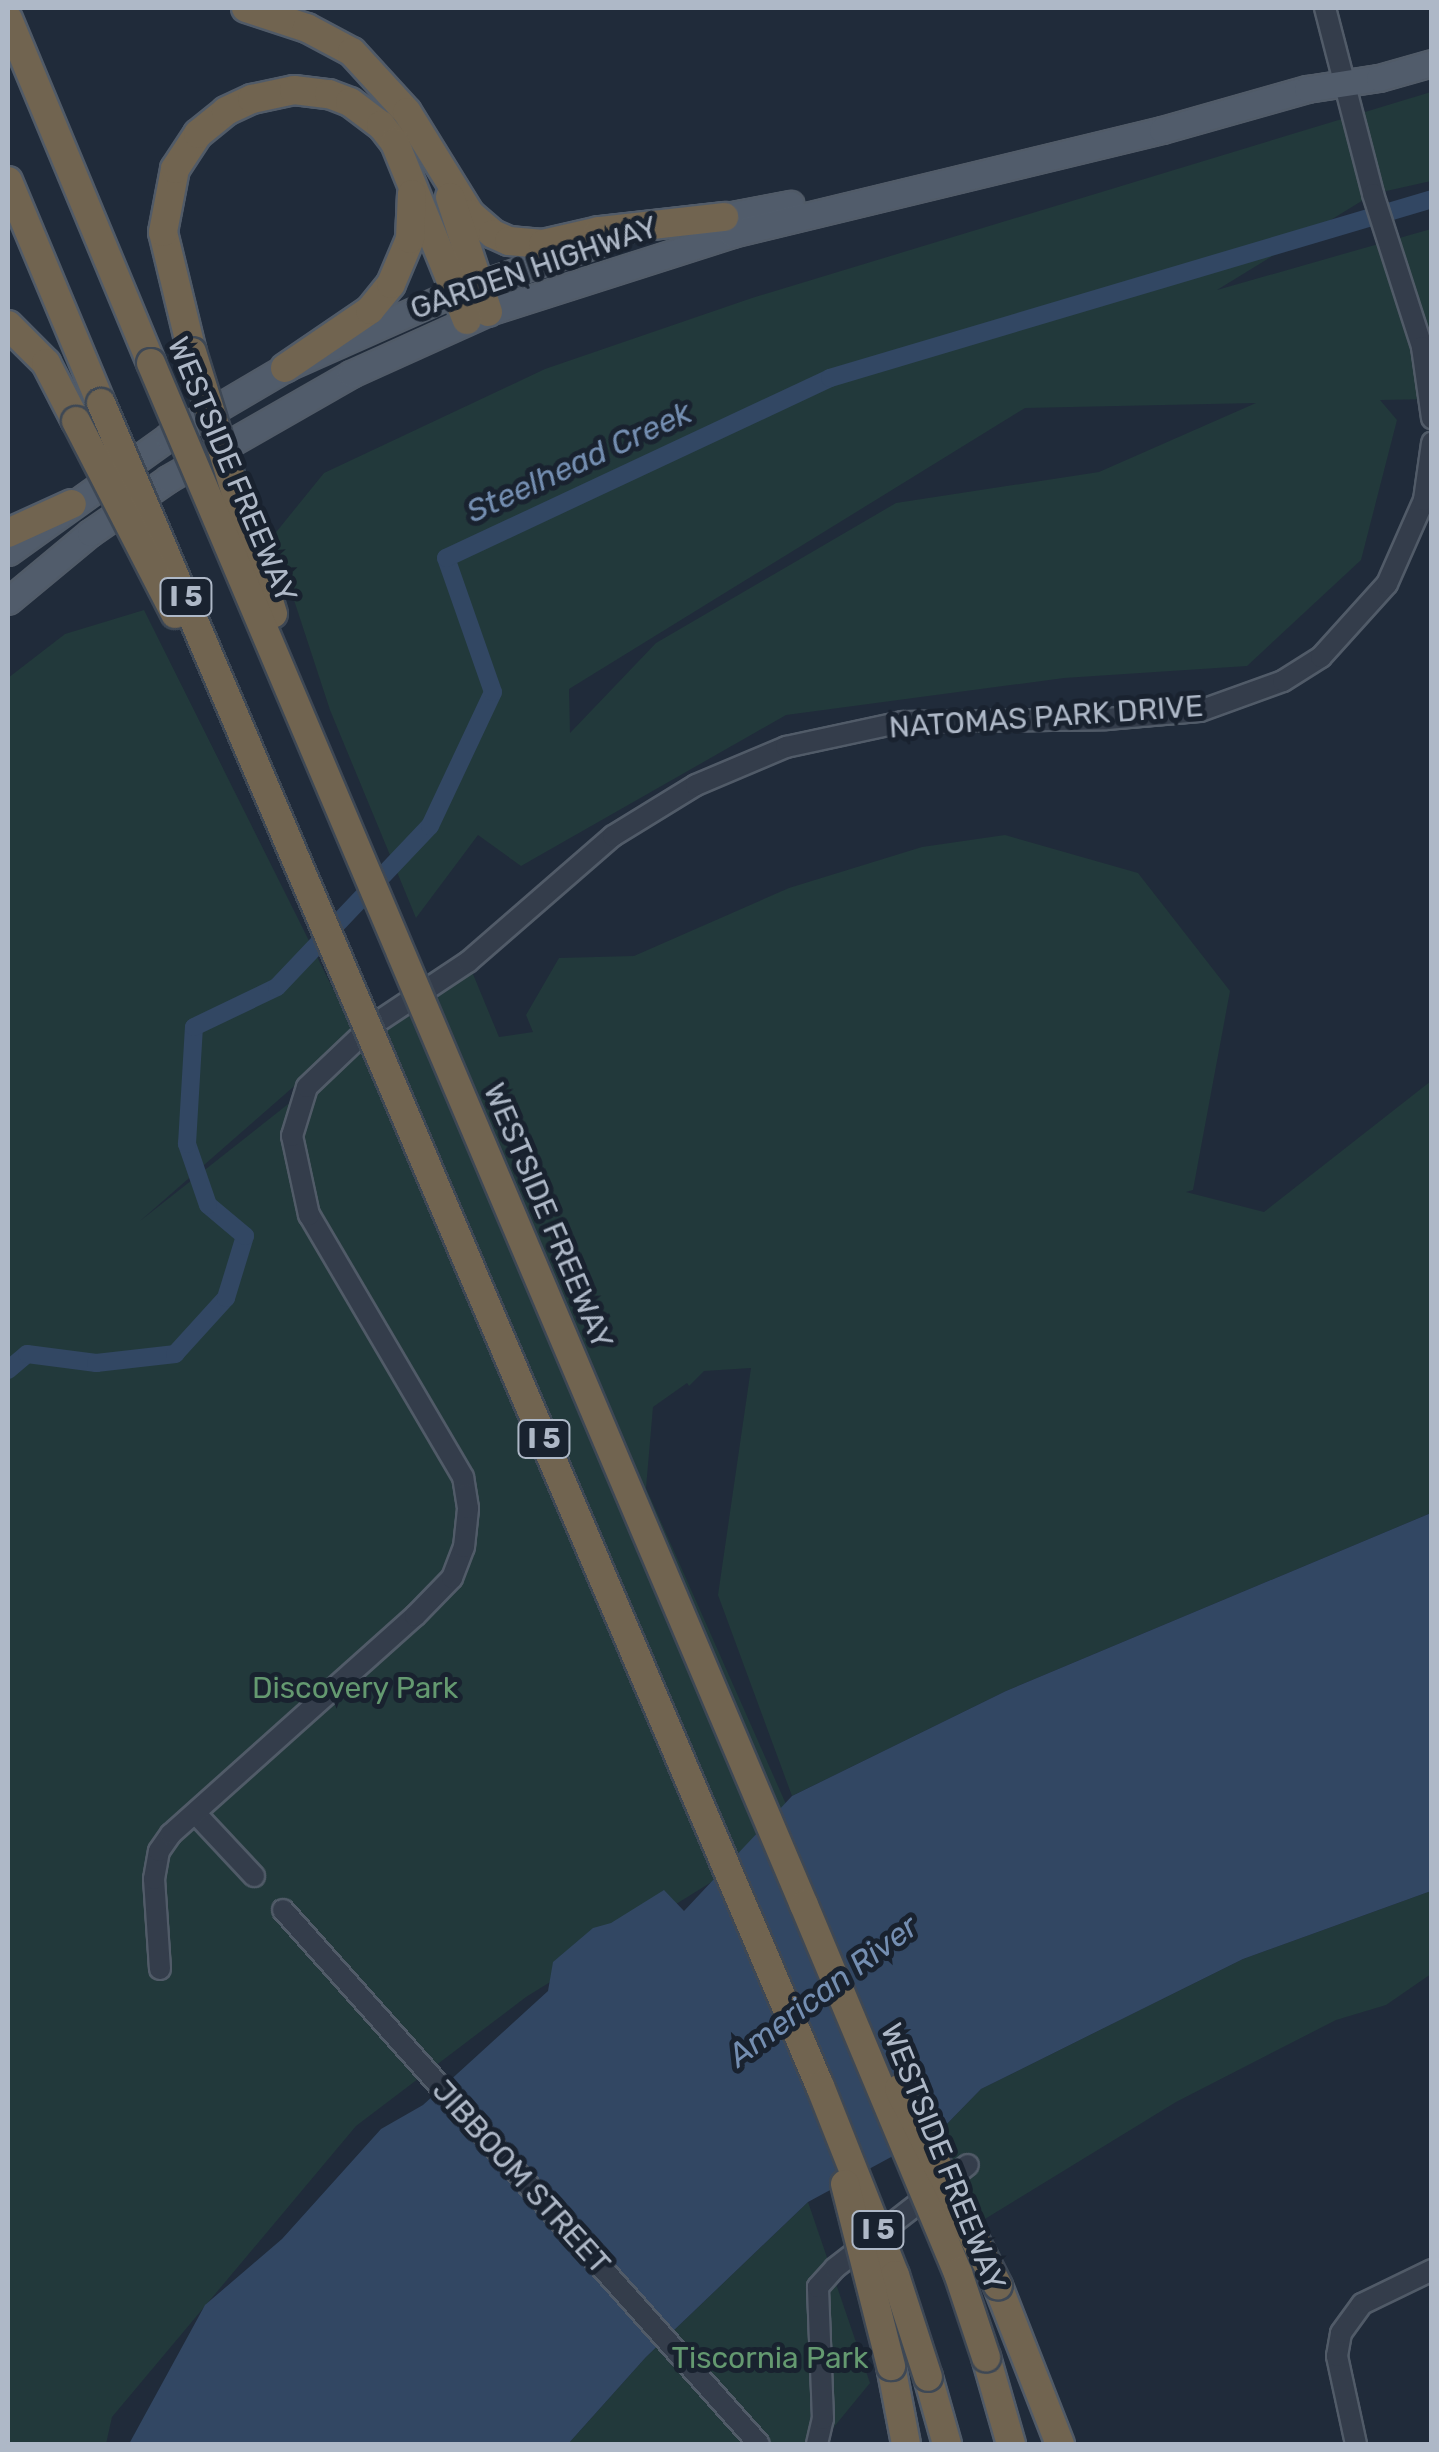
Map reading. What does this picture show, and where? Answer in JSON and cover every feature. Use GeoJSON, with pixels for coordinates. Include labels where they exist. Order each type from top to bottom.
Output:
{"type":"FeatureCollection","features":[{"type":"Feature","properties":{"kind":"highway"},"geometry":{"type":"LineString","coordinates":[[246,8],[317,32],[352,52],[407,112],[442,172],[479,224],[510,241],[527,244],[724,217]]}},
{"type":"Feature","properties":{"kind":"highway","name":"WESTSIDE FREEWAY"},"geometry":{"type":"LineString","coordinates":[[8,18],[958,2273],[1011,2444]]}},
{"type":"Feature","properties":{"kind":"highway"},"geometry":{"type":"LineString","coordinates":[[304,726],[166,254],[163,214],[175,168],[212,121],[252,99],[275,92],[329,94],[350,102],[381,125],[395,143],[478,316]]}},
{"type":"Feature","properties":{"kind":"highway"},"geometry":{"type":"LineString","coordinates":[[442,172],[467,288]]}},
{"type":"Feature","properties":{"kind":"highway"},"geometry":{"type":"LineString","coordinates":[[285,368],[370,310],[391,284],[410,239],[410,178]]}},
{"type":"Feature","properties":{"kind":"highway","name":"I 5"},"geometry":{"type":"LineString","coordinates":[[8,182],[820,2086],[895,2275],[947,2444]]}},
{"type":"Feature","properties":{"kind":"highway"},"geometry":{"type":"LineString","coordinates":[[8,325],[46,363],[268,793]]}},
{"type":"Feature","properties":{"kind":"highway"},"geometry":{"type":"LineString","coordinates":[[8,534],[72,504]]}},
{"type":"Feature","properties":{"kind":"highway"},"geometry":{"type":"LineString","coordinates":[[804,1905],[998,2286],[1060,2444]]}},
{"type":"Feature","properties":{"kind":"highway"},"geometry":{"type":"LineString","coordinates":[[820,2086],[891,2366],[906,2444]]}},
{"type":"Feature","properties":{"kind":"main road","name":"GARDEN HIGHWAY"},"geometry":{"type":"LineString","coordinates":[[8,601],[90,533],[168,479],[352,374],[478,316],[732,234],[1306,89],[1432,63]]}},
{"type":"Feature","properties":{"kind":"main road","name":"GARDEN HIGHWAY"},"geometry":{"type":"LineString","coordinates":[[8,552],[168,437],[285,368],[467,288],[597,243],[1026,162]]}},
{"type":"Feature","properties":{"kind":"street"},"geometry":{"type":"LineString","coordinates":[[1325,8],[1358,140],[1422,346],[1432,418]]}},
{"type":"Feature","properties":{"kind":"street","name":"NATOMAS PARK DRIVE"},"geometry":{"type":"LineString","coordinates":[[160,1969],[154,1879],[159,1851],[171,1834],[416,1616],[452,1578],[464,1546],[468,1508],[464,1478],[309,1215],[292,1136],[307,1086],[370,1026],[468,962],[613,836],[696,785],[786,747],[903,722],[1107,719],[1200,710],[1284,680],[1321,656],[1386,584],[1424,500],[1432,443]]}},
{"type":"Feature","properties":{"kind":"street"},"geometry":{"type":"LineString","coordinates":[[196,1814],[254,1876]]}},
{"type":"Feature","properties":{"kind":"street","name":"JIBBOOM STREET"},"geometry":{"type":"LineString","coordinates":[[284,1910],[757,2442]]}},
{"type":"Feature","properties":{"kind":"street"},"geometry":{"type":"LineString","coordinates":[[814,2442],[823,2419],[818,2287],[835,2268],[968,2165]]}},
{"type":"Feature","properties":{"kind":"street"},"geometry":{"type":"LineString","coordinates":[[1356,2444],[1337,2356],[1341,2333],[1362,2304],[1432,2270]]}},
{"type":"Feature","properties":{"kind":"green space"},"geometry":{"type":"Polygon","coordinates":[[[1431,92],[1431,181],[1373,194],[1217,290],[1431,229],[1431,399],[1380,400],[1397,420],[1361,560],[1247,666],[1064,678],[786,715],[521,866],[478,835],[416,918],[330,710],[273,536],[324,473],[545,369],[752,298],[1431,92]],[[1256,403],[1025,408],[569,689],[570,733],[656,643],[896,503],[1099,472],[1256,403]]]}},
{"type":"Feature","properties":{"kind":"green space","name":"Discovery Park"},"geometry":{"type":"Polygon","coordinates":[[[144,610],[355,1033],[140,1221],[468,962],[499,1037],[533,1032],[526,1015],[559,958],[634,956],[789,888],[922,847],[1005,835],[1138,873],[1230,991],[1193,1190],[1186,1192],[1264,1212],[1431,1081],[1431,1513],[1006,1691],[792,1796],[718,1595],[751,1368],[704,1371],[689,1386],[687,1383],[653,1407],[646,1488],[797,1829],[526,1997],[356,2126],[112,2417],[106,2444],[8,2444],[8,678],[65,634],[144,610]]]}},
{"type":"Feature","properties":{"kind":"green space"},"geometry":{"type":"Polygon","coordinates":[[[1431,1891],[1431,1974],[1386,2005],[1336,2020],[1176,2102],[985,2219],[958,2173],[941,2130],[981,2089],[1243,1959],[1431,1891]]]}},
{"type":"Feature","properties":{"kind":"green space","name":"Tiscornia Park"},"geometry":{"type":"Polygon","coordinates":[[[808,2202],[870,2383],[820,2444],[568,2444],[646,2357],[808,2202]]]}},
{"type":"Feature","properties":{"kind":"water","name":"American River"},"geometry":{"type":"Polygon","coordinates":[[[1431,1513],[1431,1891],[1243,1959],[981,2089],[941,2130],[808,2202],[646,2357],[568,2444],[129,2444],[205,2305],[282,2239],[381,2129],[423,2105],[548,1991],[553,1962],[593,1928],[611,1923],[664,1890],[684,1911],[792,1796],[1006,1691],[1431,1513]]]}},
{"type":"Feature","properties":{"kind":"waterway","name":"Steelhead Creek"},"geometry":{"type":"LineString","coordinates":[[8,1370],[27,1354],[96,1363],[175,1354],[226,1298],[245,1236],[208,1205],[187,1144],[194,1027],[277,987],[430,826],[493,692],[446,558],[830,378],[1432,199]]}}]}
